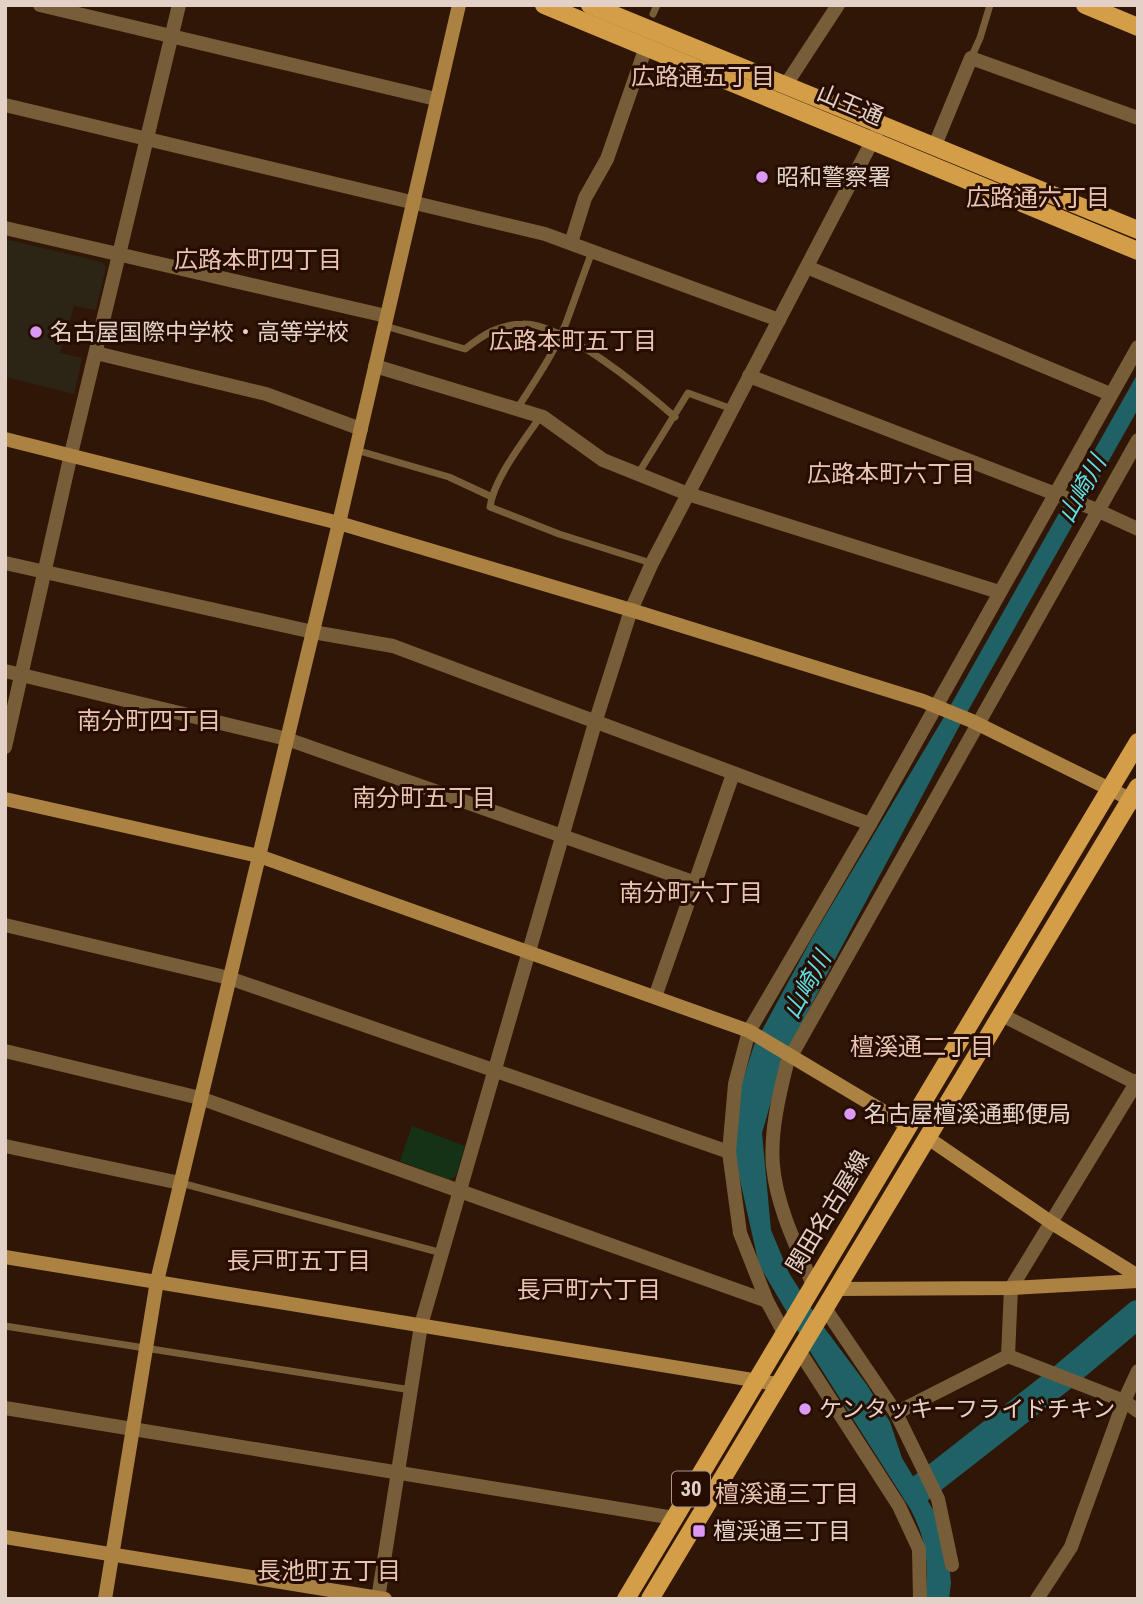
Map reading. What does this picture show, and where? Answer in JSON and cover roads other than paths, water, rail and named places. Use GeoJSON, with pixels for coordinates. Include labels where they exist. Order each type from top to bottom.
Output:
{"type":"FeatureCollection","features":[{"type":"Feature","properties":{"kind":"main road","name":"山王通"},"geometry":{"type":"LineString","coordinates":[[544,5],[1138,251]]}},
{"type":"Feature","properties":{"kind":"main road","name":"山王通"},"geometry":{"type":"LineString","coordinates":[[590,5],[1138,230]]}},
{"type":"Feature","properties":{"kind":"main road"},"geometry":{"type":"LineString","coordinates":[[1085,5],[1138,27]]}},
{"type":"Feature","properties":{"kind":"main road","name":"関田名古屋線"},"geometry":{"type":"LineString","coordinates":[[626,1599],[1138,742]]}},
{"type":"Feature","properties":{"kind":"main road","name":"関田名古屋線"},"geometry":{"type":"LineString","coordinates":[[650,1599],[798,1349],[1135,797]]}},
{"type":"Feature","properties":{"kind":"street"},"geometry":{"type":"LineString","coordinates":[[40,5],[436,99]]}},
{"type":"Feature","properties":{"kind":"street"},"geometry":{"type":"LineString","coordinates":[[5,747],[71,454],[179,5]]}},
{"type":"Feature","properties":{"kind":"street"},"geometry":{"type":"LineString","coordinates":[[105,1599],[157,1282],[339,523],[459,5]]}},
{"type":"Feature","properties":{"kind":"street"},"geometry":{"type":"LineString","coordinates":[[785,86],[838,5]]}},
{"type":"Feature","properties":{"kind":"street"},"geometry":{"type":"LineString","coordinates":[[571,243],[585,198],[607,159],[646,47]]}},
{"type":"Feature","properties":{"kind":"street"},"geometry":{"type":"LineString","coordinates":[[935,145],[971,58],[1138,118]]}},
{"type":"Feature","properties":{"kind":"street"},"geometry":{"type":"LineString","coordinates":[[5,105],[545,233],[779,320]]}},
{"type":"Feature","properties":{"kind":"street"},"geometry":{"type":"LineString","coordinates":[[5,1537],[380,1598],[422,1325],[562,835],[631,610],[652,563],[882,123]]}},
{"type":"Feature","properties":{"kind":"street"},"geometry":{"type":"LineString","coordinates":[[5,228],[385,321]]}},
{"type":"Feature","properties":{"kind":"street"},"geometry":{"type":"LineString","coordinates":[[807,267],[1110,394]]}},
{"type":"Feature","properties":{"kind":"street"},"geometry":{"type":"LineString","coordinates":[[784,1333],[767,1301],[740,1233],[729,1152],[734,1084],[753,1033],[1138,347]]}},
{"type":"Feature","properties":{"kind":"street"},"geometry":{"type":"LineString","coordinates":[[96,353],[267,394],[361,429]]}},
{"type":"Feature","properties":{"kind":"street"},"geometry":{"type":"LineString","coordinates":[[375,366],[541,416],[603,460],[688,494],[999,592]]}},
{"type":"Feature","properties":{"kind":"street"},"geometry":{"type":"LineString","coordinates":[[750,376],[1095,509],[1138,529]]}},
{"type":"Feature","properties":{"kind":"street"},"geometry":{"type":"LineString","coordinates":[[5,439],[339,523],[935,705],[1110,789],[1135,797]]}},
{"type":"Feature","properties":{"kind":"street"},"geometry":{"type":"LineString","coordinates":[[812,1287],[784,1217],[773,1165],[777,1103],[790,1055],[974,722],[1095,509],[1138,440]]}},
{"type":"Feature","properties":{"kind":"street"},"geometry":{"type":"LineString","coordinates":[[5,563],[313,632],[393,646],[870,824]]}},
{"type":"Feature","properties":{"kind":"street"},"geometry":{"type":"LineString","coordinates":[[5,671],[287,739],[696,883]]}},
{"type":"Feature","properties":{"kind":"street"},"geometry":{"type":"LineString","coordinates":[[655,997],[733,774]]}},
{"type":"Feature","properties":{"kind":"street"},"geometry":{"type":"LineString","coordinates":[[5,799],[259,856],[655,997],[753,1033],[908,1126]]}},
{"type":"Feature","properties":{"kind":"street"},"geometry":{"type":"LineString","coordinates":[[5,925],[229,978],[729,1152]]}},
{"type":"Feature","properties":{"kind":"street"},"geometry":{"type":"LineString","coordinates":[[1002,1014],[1137,1082],[1011,1289],[1008,1356]]}},
{"type":"Feature","properties":{"kind":"street"},"geometry":{"type":"LineString","coordinates":[[5,1051],[201,1098],[767,1301]]}},
{"type":"Feature","properties":{"kind":"street"},"geometry":{"type":"LineString","coordinates":[[928,1138],[1138,1278]]}},
{"type":"Feature","properties":{"kind":"street"},"geometry":{"type":"LineString","coordinates":[[5,1146],[180,1183]]}},
{"type":"Feature","properties":{"kind":"street"},"geometry":{"type":"LineString","coordinates":[[5,1257],[777,1384]]}},
{"type":"Feature","properties":{"kind":"street"},"geometry":{"type":"LineString","coordinates":[[835,1289],[1011,1289],[1138,1278]]}},
{"type":"Feature","properties":{"kind":"street"},"geometry":{"type":"LineString","coordinates":[[824,1307],[896,1413],[938,1499],[952,1565]]}},
{"type":"Feature","properties":{"kind":"street"},"geometry":{"type":"LineString","coordinates":[[798,1349],[904,1517],[919,1549],[920,1599]]}},
{"type":"Feature","properties":{"kind":"street"},"geometry":{"type":"LineString","coordinates":[[896,1413],[1008,1356],[1124,1401],[1138,1411]]}},
{"type":"Feature","properties":{"kind":"street"},"geometry":{"type":"LineString","coordinates":[[1037,1599],[1071,1547],[1124,1401],[1138,1371]]}},
{"type":"Feature","properties":{"kind":"street"},"geometry":{"type":"LineString","coordinates":[[5,1408],[674,1518]]}},
{"type":"Feature","properties":{"kind":"lane"},"geometry":{"type":"LineString","coordinates":[[653,14],[657,5]]}},
{"type":"Feature","properties":{"kind":"lane"},"geometry":{"type":"LineString","coordinates":[[971,58],[990,5]]}},
{"type":"Feature","properties":{"kind":"lane"},"geometry":{"type":"LineString","coordinates":[[517,409],[551,355],[593,251]]}},
{"type":"Feature","properties":{"kind":"lane"},"geometry":{"type":"LineString","coordinates":[[385,321],[465,349],[483,334],[500,327],[525,323],[560,334],[649,394],[675,417]]}},
{"type":"Feature","properties":{"kind":"lane"},"geometry":{"type":"LineString","coordinates":[[638,474],[688,393],[732,409]]}},
{"type":"Feature","properties":{"kind":"lane"},"geometry":{"type":"LineString","coordinates":[[541,416],[508,466],[492,497],[492,510],[652,563]]}},
{"type":"Feature","properties":{"kind":"lane"},"geometry":{"type":"LineString","coordinates":[[356,450],[449,477],[492,497]]}},
{"type":"Feature","properties":{"kind":"lane"},"geometry":{"type":"LineString","coordinates":[[180,1183],[442,1253]]}},
{"type":"Feature","properties":{"kind":"lane"},"geometry":{"type":"LineString","coordinates":[[5,1325],[411,1390]]}},
{"type":"Feature","properties":{"kind":"water","name":"山崎川"},"geometry":{"type":"Polygon","coordinates":[[[1138,373],[1138,409],[960,725],[832,965],[783,1060],[762,1133],[771,1230],[789,1273],[890,1422],[902,1458],[941,1523],[948,1553],[951,1583],[949,1599],[926,1599],[926,1553],[911,1510],[811,1353],[759,1265],[735,1158],[739,1092],[754,1045],[812,938],[944,717],[1138,373]]]}},
{"type":"Feature","properties":{"kind":"waterway"},"geometry":{"type":"LineString","coordinates":[[916,1492],[1063,1377],[1138,1314]]}},
{"type":"Feature","properties":{"kind":"place","name":"昭和警察署"},"geometry":{"type":"Point","coordinates":[762,177]}},
{"type":"Feature","properties":{"kind":"place","name":"名古屋国際中学校・高等学校"},"geometry":{"type":"Point","coordinates":[36,332]}},
{"type":"Feature","properties":{"kind":"place","name":"名古屋檀溪通郵便局"},"geometry":{"type":"Point","coordinates":[850,1114]}},
{"type":"Feature","properties":{"kind":"place","name":"ケンタッキーフライドチキン"},"geometry":{"type":"Point","coordinates":[805,1409]}},
{"type":"Feature","properties":{"kind":"place","name":"檀渓通三丁目"},"geometry":{"type":"Point","coordinates":[699,1531]}},
{"type":"Feature","properties":{"kind":"district","name":"広路通五丁目"},"geometry":{"type":"Point","coordinates":[703,77]}},
{"type":"Feature","properties":{"kind":"district","name":"広路通六丁目"},"geometry":{"type":"Point","coordinates":[1038,198]}},
{"type":"Feature","properties":{"kind":"district","name":"広路本町四丁目"},"geometry":{"type":"Point","coordinates":[258,260]}},
{"type":"Feature","properties":{"kind":"district","name":"広路本町五丁目"},"geometry":{"type":"Point","coordinates":[573,341]}},
{"type":"Feature","properties":{"kind":"district","name":"広路本町六丁目"},"geometry":{"type":"Point","coordinates":[891,474]}},
{"type":"Feature","properties":{"kind":"district","name":"南分町四丁目"},"geometry":{"type":"Point","coordinates":[149,721]}},
{"type":"Feature","properties":{"kind":"district","name":"南分町五丁目"},"geometry":{"type":"Point","coordinates":[424,798]}},
{"type":"Feature","properties":{"kind":"district","name":"南分町六丁目"},"geometry":{"type":"Point","coordinates":[691,893]}},
{"type":"Feature","properties":{"kind":"district","name":"檀溪通二丁目"},"geometry":{"type":"Point","coordinates":[922,1047]}},
{"type":"Feature","properties":{"kind":"district","name":"長戸町五丁目"},"geometry":{"type":"Point","coordinates":[299,1261]}},
{"type":"Feature","properties":{"kind":"district","name":"長戸町六丁目"},"geometry":{"type":"Point","coordinates":[589,1290]}},
{"type":"Feature","properties":{"kind":"district","name":"檀溪通三丁目"},"geometry":{"type":"Point","coordinates":[787,1494]}},
{"type":"Feature","properties":{"kind":"district","name":"長池町五丁目"},"geometry":{"type":"Point","coordinates":[329,1571]}}]}
